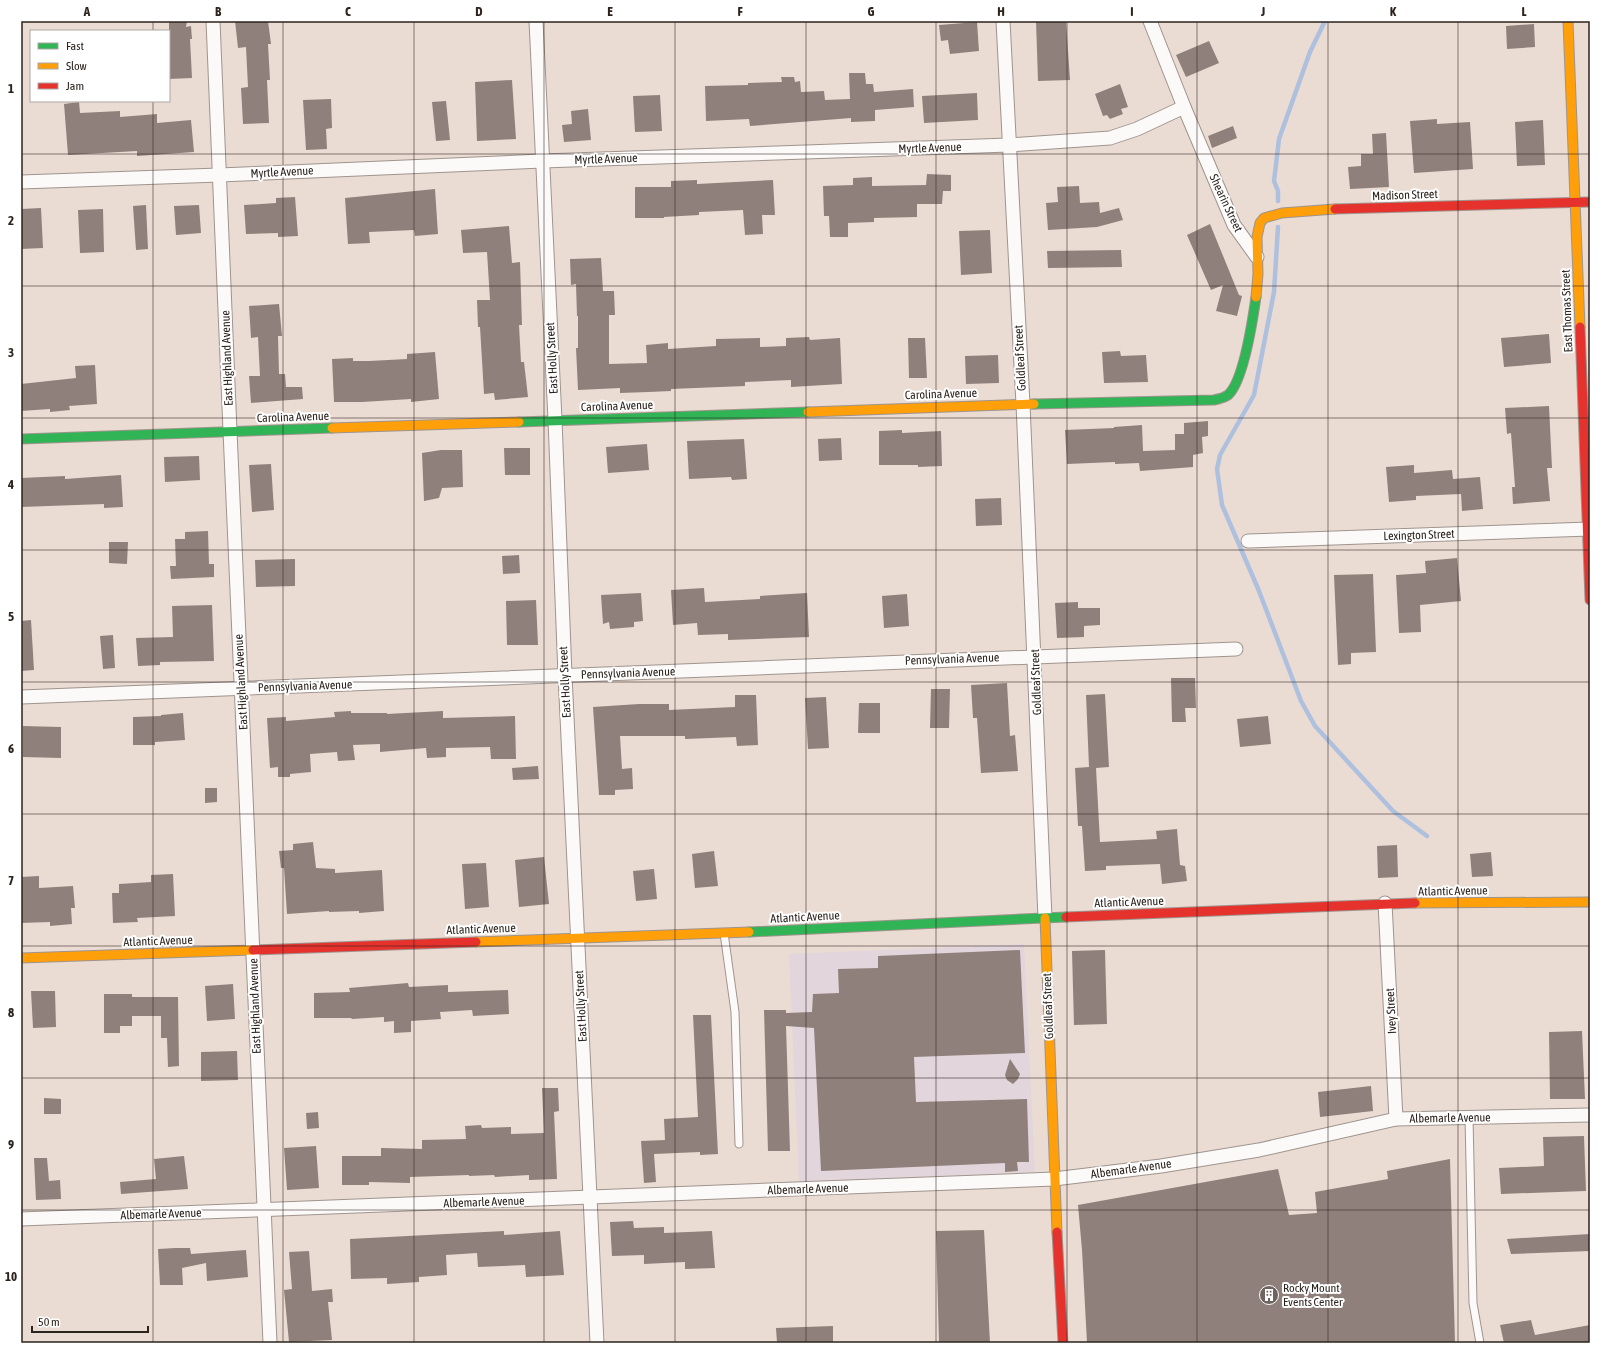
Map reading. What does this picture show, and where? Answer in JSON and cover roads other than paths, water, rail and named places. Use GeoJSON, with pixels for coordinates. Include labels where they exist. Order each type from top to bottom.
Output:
{"type":"FeatureCollection","features":[{"type":"Feature","properties":{"kind":"main road","name":"East Thomas Street"},"geometry":{"type":"LineString","coordinates":[[1568,21],[1589,529],[1590,600]]}},
{"type":"Feature","properties":{"kind":"main road","name":"Madison Street"},"geometry":{"type":"LineString","coordinates":[[1258,258],[1257,236],[1259,225],[1266,217],[1274,214],[1318,210],[1590,202]]}},
{"type":"Feature","properties":{"kind":"main road","name":"Carolina Avenue"},"geometry":{"type":"LineString","coordinates":[[21,439],[1023,404],[1214,400],[1223,398],[1230,393],[1244,358],[1254,319],[1258,258]]}},
{"type":"Feature","properties":{"kind":"main road","name":"Atlantic Avenue"},"geometry":{"type":"LineString","coordinates":[[21,958],[724,933],[1385,903],[1590,902]]}},
{"type":"Feature","properties":{"kind":"main road","name":"Goldleaf Street"},"geometry":{"type":"LineString","coordinates":[[1045,918],[1054,1179],[1063,1343]]}},
{"type":"Feature","properties":{"kind":"street","name":"East Highland Avenue"},"geometry":{"type":"LineString","coordinates":[[213,21],[270,1343]]}},
{"type":"Feature","properties":{"kind":"street","name":"East Holly Street"},"geometry":{"type":"LineString","coordinates":[[536,21],[596,1343]]}},
{"type":"Feature","properties":{"kind":"street","name":"Goldleaf Street"},"geometry":{"type":"LineString","coordinates":[[1003,21],[1035,656],[1045,918]]}},
{"type":"Feature","properties":{"kind":"street","name":"Shearin Street"},"geometry":{"type":"LineString","coordinates":[[1150,21],[1184,107],[1234,224],[1258,258]]}},
{"type":"Feature","properties":{"kind":"street","name":"Myrtle Avenue"},"geometry":{"type":"LineString","coordinates":[[21,182],[542,161],[1009,145],[1110,138],[1137,129],[1184,107]]}},
{"type":"Feature","properties":{"kind":"street","name":"Lexington Street"},"geometry":{"type":"LineString","coordinates":[[1248,541],[1589,529]]}},
{"type":"Feature","properties":{"kind":"street","name":"Pennsylvania Avenue"},"geometry":{"type":"LineString","coordinates":[[21,697],[1236,649]]}},
{"type":"Feature","properties":{"kind":"street","name":"Ivey Street"},"geometry":{"type":"LineString","coordinates":[[1385,903],[1396,1119]]}},
{"type":"Feature","properties":{"kind":"street","name":"Albemarle Avenue"},"geometry":{"type":"LineString","coordinates":[[21,1219],[264,1211],[1054,1179],[1161,1166],[1259,1150],[1396,1119],[1590,1115]]}},
{"type":"Feature","properties":{"kind":"lane"},"geometry":{"type":"LineString","coordinates":[[724,933],[734,1012],[739,1144]]}},
{"type":"Feature","properties":{"kind":"lane"},"geometry":{"type":"LineString","coordinates":[[1469,1117],[1473,1303],[1480,1343]]}},
{"type":"Feature","properties":{"kind":"waterway"},"geometry":{"type":"LineString","coordinates":[[1278,201],[1278,191],[1274,181],[1279,139],[1310,52],[1325,21]]}},
{"type":"Feature","properties":{"kind":"waterway"},"geometry":{"type":"LineString","coordinates":[[1278,227],[1274,292],[1254,395],[1220,455],[1217,469],[1222,505],[1259,591],[1301,701],[1315,726],[1393,811],[1427,836]]}},
{"type":"Feature","properties":{"kind":"place","name":"Rocky Mount Events Center"},"geometry":{"type":"Point","coordinates":[1269,1295]}}]}
